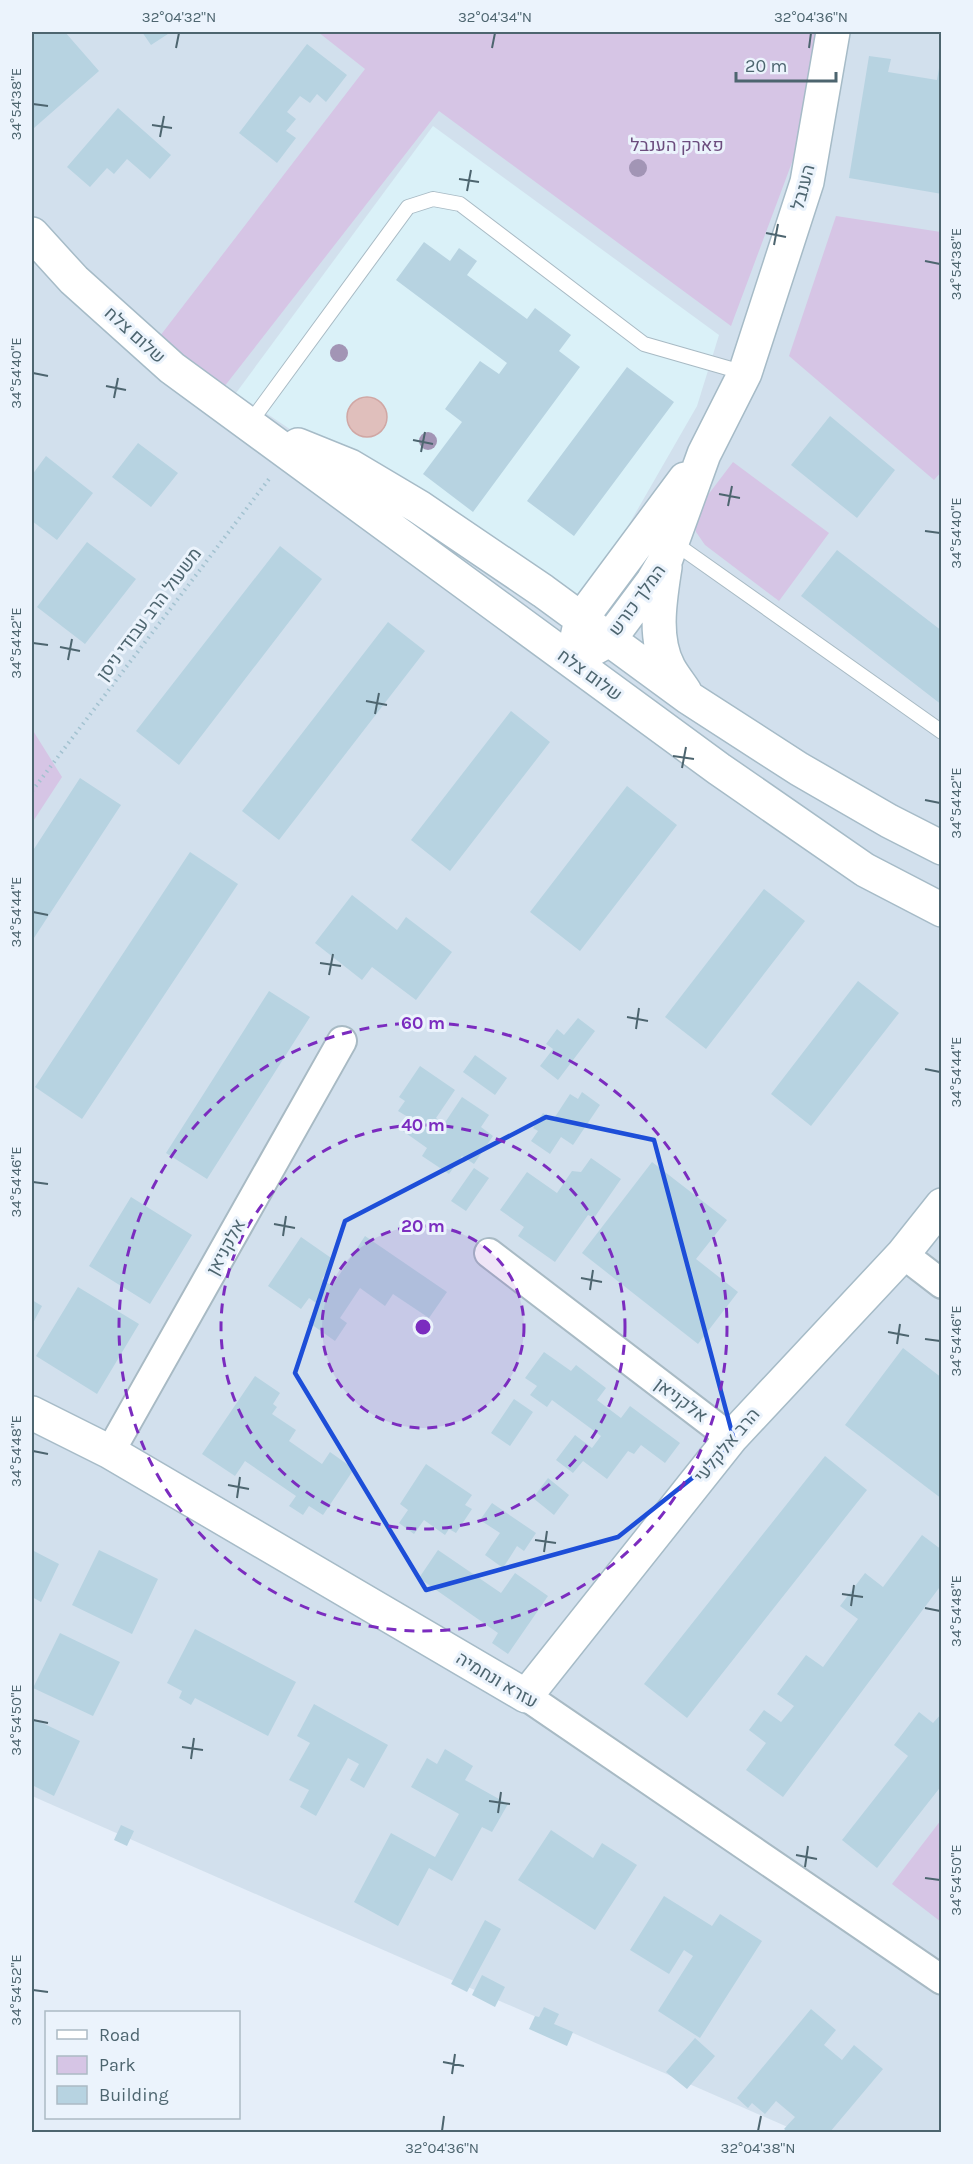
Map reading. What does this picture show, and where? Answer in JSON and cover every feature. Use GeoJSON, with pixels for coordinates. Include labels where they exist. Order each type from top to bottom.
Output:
{"type":"FeatureCollection","features":[{"type":"Feature","properties":{"kind":"street","name":"הענבל"},"geometry":{"type":"LineString","coordinates":[[745,373],[807,182],[833,32]]}},
{"type":"Feature","properties":{"kind":"street","name":"שלום צלח"},"geometry":{"type":"LineString","coordinates":[[32,234],[74,280],[172,368],[719,769],[865,870],[942,910]]}},
{"type":"Feature","properties":{"kind":"street","name":"המלך כורש"},"geometry":{"type":"LineString","coordinates":[[572,662],[609,640],[653,581],[670,551],[704,454],[745,373]]}},
{"type":"Feature","properties":{"kind":"street","name":"שלום צלח"},"geometry":{"type":"LineString","coordinates":[[249,424],[350,466],[375,480],[428,513],[581,619],[689,698],[799,769],[889,821],[942,848]]}},
{"type":"Feature","properties":{"kind":"street","name":"המלך כורש"},"geometry":{"type":"LineString","coordinates":[[572,662],[581,619],[704,454]]}},
{"type":"Feature","properties":{"kind":"street"},"geometry":{"type":"LineString","coordinates":[[670,551],[659,606],[660,639],[669,667],[689,698]]}},
{"type":"Feature","properties":{"kind":"street","name":"אלקניאן"},"geometry":{"type":"LineString","coordinates":[[110,1452],[342,1041]]}},
{"type":"Feature","properties":{"kind":"street","name":"הרב אלקלעי"},"geometry":{"type":"LineString","coordinates":[[526,1696],[731,1438],[903,1254],[942,1205]]}},
{"type":"Feature","properties":{"kind":"street","name":"אלקניאן"},"geometry":{"type":"LineString","coordinates":[[489,1253],[731,1438]]}},
{"type":"Feature","properties":{"kind":"street"},"geometry":{"type":"LineString","coordinates":[[903,1254],[942,1284]]}},
{"type":"Feature","properties":{"kind":"street","name":"עזרא ונחמיה"},"geometry":{"type":"LineString","coordinates":[[32,1413],[110,1452],[526,1696],[942,1980]]}},
{"type":"Feature","properties":{"kind":"lane"},"geometry":{"type":"LineString","coordinates":[[249,424],[408,207],[433,199],[460,204],[644,344],[745,373]]}},
{"type":"Feature","properties":{"kind":"lane"},"geometry":{"type":"LineString","coordinates":[[670,551],[942,732]]}},
{"type":"Feature","properties":{"kind":"path","name":"משעול הרב עבודי ניסן"},"geometry":{"type":"LineString","coordinates":[[32,791],[289,453]]}},
{"type":"Feature","properties":{"kind":"highlighted area"},"geometry":{"type":"Polygon","coordinates":[[[546,1117],[654,1140],[735,1444],[618,1537],[426,1590],[295,1373],[345,1221],[546,1117]]]}},
{"type":"Feature","properties":{"kind":"shaded area"},"geometry":{"type":"Polygon","coordinates":[[[32,32],[941,32],[941,2132],[799,2132],[32,1796],[32,32]]]}},
{"type":"Feature","properties":{"kind":"shaded area"},"geometry":{"type":"Polygon","coordinates":[[[433,126],[719,335],[697,406],[574,620],[236,393],[433,126]]]}},
{"type":"Feature","properties":{"kind":"shaded area"},"geometry":{"type":"Polygon","coordinates":[[[367,397],[375,398],[381,403],[386,409],[386,425],[381,431],[375,436],[367,437],[359,436],[353,431],[348,425],[347,417],[348,409],[353,403],[359,398],[367,397]]]}},
{"type":"Feature","properties":{"kind":"green space","name":"פארק הענבל"},"geometry":{"type":"Polygon","coordinates":[[[318,32],[816,32],[797,149],[731,326],[439,111],[224,387],[160,336],[365,69],[318,32]]]}},
{"type":"Feature","properties":{"kind":"green space"},"geometry":{"type":"Polygon","coordinates":[[[836,216],[941,232],[942,471],[934,480],[789,356],[836,216]]]}},
{"type":"Feature","properties":{"kind":"green space"},"geometry":{"type":"Polygon","coordinates":[[[733,462],[829,533],[779,601],[705,545],[696,532],[695,521],[698,508],[733,462]]]}},
{"type":"Feature","properties":{"kind":"green space"},"geometry":{"type":"Polygon","coordinates":[[[32,729],[62,777],[32,823],[32,729]]]}},
{"type":"Feature","properties":{"kind":"green space"},"geometry":{"type":"Polygon","coordinates":[[[941,1820],[941,1922],[892,1884],[941,1820]]]}},
{"type":"Feature","properties":{"kind":"building"},"geometry":{"type":"Polygon","coordinates":[[[32,32],[65,32],[99,71],[34,128],[32,125],[32,32]]]}},
{"type":"Feature","properties":{"kind":"building"},"geometry":{"type":"Polygon","coordinates":[[[142,32],[171,32],[151,45],[142,32]]]}},
{"type":"Feature","properties":{"kind":"building"},"geometry":{"type":"Polygon","coordinates":[[[307,44],[347,75],[326,102],[317,94],[310,103],[300,96],[287,112],[296,119],[286,131],[296,138],[277,163],[239,133],[307,44]]]}},
{"type":"Feature","properties":{"kind":"building"},"geometry":{"type":"Polygon","coordinates":[[[869,56],[891,59],[888,72],[937,80],[939,68],[942,68],[942,194],[849,178],[869,56]]]}},
{"type":"Feature","properties":{"kind":"building"},"geometry":{"type":"Polygon","coordinates":[[[118,108],[171,155],[150,179],[127,159],[114,174],[107,168],[90,187],[67,167],[118,108]]]}},
{"type":"Feature","properties":{"kind":"building"},"geometry":{"type":"Polygon","coordinates":[[[424,242],[450,261],[459,248],[477,261],[467,275],[527,319],[535,308],[571,335],[559,351],[580,367],[473,512],[423,474],[462,422],[445,409],[480,361],[499,374],[507,363],[396,280],[424,242]]]}},
{"type":"Feature","properties":{"kind":"building"},"geometry":{"type":"Polygon","coordinates":[[[627,367],[674,402],[574,536],[527,501],[627,367]]]}},
{"type":"Feature","properties":{"kind":"building"},"geometry":{"type":"Polygon","coordinates":[[[830,416],[895,470],[857,518],[791,465],[830,416]]]}},
{"type":"Feature","properties":{"kind":"building"},"geometry":{"type":"Polygon","coordinates":[[[138,443],[178,473],[151,507],[112,477],[138,443]]]}},
{"type":"Feature","properties":{"kind":"building"},"geometry":{"type":"Polygon","coordinates":[[[46,456],[93,493],[57,540],[32,521],[32,475],[46,456]]]}},
{"type":"Feature","properties":{"kind":"building"},"geometry":{"type":"Polygon","coordinates":[[[87,542],[136,579],[85,644],[37,607],[87,542]]]}},
{"type":"Feature","properties":{"kind":"building"},"geometry":{"type":"Polygon","coordinates":[[[280,546],[322,579],[179,765],[136,731],[280,546]]]}},
{"type":"Feature","properties":{"kind":"building"},"geometry":{"type":"Polygon","coordinates":[[[837,550],[942,631],[942,705],[801,596],[837,550]]]}},
{"type":"Feature","properties":{"kind":"building"},"geometry":{"type":"Polygon","coordinates":[[[388,622],[425,651],[279,840],[242,811],[388,622]]]}},
{"type":"Feature","properties":{"kind":"building"},"geometry":{"type":"Polygon","coordinates":[[[511,711],[550,742],[450,871],[411,840],[511,711]]]}},
{"type":"Feature","properties":{"kind":"building"},"geometry":{"type":"Polygon","coordinates":[[[80,778],[121,805],[32,941],[32,852],[80,778]]]}},
{"type":"Feature","properties":{"kind":"building"},"geometry":{"type":"Polygon","coordinates":[[[627,786],[677,825],[580,951],[530,912],[627,786]]]}},
{"type":"Feature","properties":{"kind":"building"},"geometry":{"type":"Polygon","coordinates":[[[190,852],[238,884],[82,1119],[35,1087],[190,852]]]}},
{"type":"Feature","properties":{"kind":"building"},"geometry":{"type":"Polygon","coordinates":[[[764,889],[805,921],[706,1049],[665,1017],[764,889]]]}},
{"type":"Feature","properties":{"kind":"building"},"geometry":{"type":"Polygon","coordinates":[[[352,895],[397,930],[406,917],[452,952],[416,1000],[372,967],[362,980],[315,943],[352,895]]]}},
{"type":"Feature","properties":{"kind":"building"},"geometry":{"type":"Polygon","coordinates":[[[858,981],[899,1013],[811,1126],[771,1094],[858,981]]]}},
{"type":"Feature","properties":{"kind":"building"},"geometry":{"type":"Polygon","coordinates":[[[269,991],[310,1017],[207,1179],[166,1153],[269,991]]]}},
{"type":"Feature","properties":{"kind":"building"},"geometry":{"type":"Polygon","coordinates":[[[578,1018],[595,1031],[558,1080],[540,1066],[553,1049],[546,1044],[557,1029],[564,1035],[578,1018]]]}},
{"type":"Feature","properties":{"kind":"building"},"geometry":{"type":"Polygon","coordinates":[[[475,1055],[507,1078],[495,1095],[463,1072],[475,1055]]]}},
{"type":"Feature","properties":{"kind":"building"},"geometry":{"type":"Polygon","coordinates":[[[420,1066],[455,1090],[436,1118],[444,1124],[462,1097],[489,1115],[481,1127],[493,1136],[474,1164],[462,1156],[449,1174],[422,1156],[427,1148],[400,1129],[408,1117],[398,1111],[405,1101],[399,1097],[420,1066]]]}},
{"type":"Feature","properties":{"kind":"building"},"geometry":{"type":"Polygon","coordinates":[[[582,1092],[600,1105],[573,1145],[561,1137],[550,1154],[531,1141],[538,1131],[533,1128],[543,1113],[553,1120],[570,1094],[578,1099],[582,1092]]]}},
{"type":"Feature","properties":{"kind":"building"},"geometry":{"type":"Polygon","coordinates":[[[591,1158],[621,1179],[594,1218],[588,1215],[555,1262],[518,1236],[524,1227],[500,1210],[527,1172],[557,1193],[572,1171],[581,1172],[591,1158]]]}},
{"type":"Feature","properties":{"kind":"building"},"geometry":{"type":"Polygon","coordinates":[[[652,1162],[727,1220],[696,1259],[738,1292],[698,1344],[582,1253],[652,1162]]]}},
{"type":"Feature","properties":{"kind":"building"},"geometry":{"type":"Polygon","coordinates":[[[474,1168],[489,1178],[466,1211],[451,1201],[474,1168]]]}},
{"type":"Feature","properties":{"kind":"building"},"geometry":{"type":"Polygon","coordinates":[[[131,1197],[192,1235],[150,1304],[89,1266],[131,1197]]]}},
{"type":"Feature","properties":{"kind":"building"},"geometry":{"type":"Polygon","coordinates":[[[365,1236],[447,1292],[429,1318],[393,1294],[385,1306],[360,1288],[340,1318],[347,1323],[335,1341],[308,1322],[319,1305],[309,1298],[301,1309],[268,1286],[301,1237],[334,1260],[322,1279],[332,1286],[365,1236]]]}},
{"type":"Feature","properties":{"kind":"building"},"geometry":{"type":"Polygon","coordinates":[[[78,1287],[139,1324],[97,1394],[36,1356],[78,1287]]]}},
{"type":"Feature","properties":{"kind":"building"},"geometry":{"type":"Polygon","coordinates":[[[32,1300],[42,1306],[32,1325],[32,1300]]]}},
{"type":"Feature","properties":{"kind":"building"},"geometry":{"type":"Polygon","coordinates":[[[903,1348],[942,1378],[942,1499],[845,1425],[903,1348]]]}},
{"type":"Feature","properties":{"kind":"building"},"geometry":{"type":"Polygon","coordinates":[[[544,1352],[571,1371],[576,1365],[606,1388],[597,1400],[621,1418],[630,1406],[680,1443],[665,1463],[641,1445],[634,1454],[628,1451],[607,1479],[583,1461],[573,1473],[556,1460],[575,1435],[592,1448],[601,1436],[552,1400],[547,1407],[530,1395],[537,1386],[525,1378],[544,1352]]]}},
{"type":"Feature","properties":{"kind":"building"},"geometry":{"type":"Polygon","coordinates":[[[255,1376],[280,1393],[273,1404],[277,1407],[272,1414],[296,1430],[289,1441],[322,1464],[330,1452],[354,1469],[323,1515],[309,1506],[303,1515],[289,1506],[296,1496],[245,1461],[235,1476],[202,1454],[255,1376]]]}},
{"type":"Feature","properties":{"kind":"building"},"geometry":{"type":"Polygon","coordinates":[[[514,1399],[533,1412],[510,1446],[491,1433],[514,1399]]]}},
{"type":"Feature","properties":{"kind":"building"},"geometry":{"type":"Polygon","coordinates":[[[825,1456],[867,1490],[687,1718],[644,1684],[825,1456]]]}},
{"type":"Feature","properties":{"kind":"building"},"geometry":{"type":"Polygon","coordinates":[[[426,1464],[472,1495],[465,1505],[472,1509],[456,1533],[449,1529],[445,1535],[424,1520],[414,1534],[399,1523],[408,1510],[400,1504],[426,1464]]]}},
{"type":"Feature","properties":{"kind":"building"},"geometry":{"type":"Polygon","coordinates":[[[548,1478],[569,1495],[554,1515],[533,1498],[548,1478]]]}},
{"type":"Feature","properties":{"kind":"building"},"geometry":{"type":"Polygon","coordinates":[[[492,1503],[536,1533],[524,1551],[517,1546],[503,1568],[485,1555],[500,1533],[480,1520],[492,1503]]]}},
{"type":"Feature","properties":{"kind":"building"},"geometry":{"type":"Polygon","coordinates":[[[922,1535],[942,1550],[942,1584],[783,1797],[746,1770],[766,1743],[749,1730],[764,1710],[781,1722],[794,1706],[777,1694],[806,1655],[823,1667],[858,1619],[840,1606],[865,1573],[883,1587],[922,1535]]]}},
{"type":"Feature","properties":{"kind":"building"},"geometry":{"type":"Polygon","coordinates":[[[32,1550],[59,1564],[41,1602],[32,1597],[32,1550]]]}},
{"type":"Feature","properties":{"kind":"building"},"geometry":{"type":"Polygon","coordinates":[[[99,1550],[158,1579],[132,1634],[72,1605],[99,1550]]]}},
{"type":"Feature","properties":{"kind":"building"},"geometry":{"type":"Polygon","coordinates":[[[438,1550],[501,1593],[515,1573],[548,1596],[508,1654],[492,1643],[498,1633],[419,1578],[438,1550]]]}},
{"type":"Feature","properties":{"kind":"building"},"geometry":{"type":"Polygon","coordinates":[[[195,1629],[296,1682],[268,1736],[195,1698],[191,1705],[179,1698],[182,1691],[167,1683],[195,1629]]]}},
{"type":"Feature","properties":{"kind":"building"},"geometry":{"type":"Polygon","coordinates":[[[60,1633],[120,1662],[93,1716],[33,1688],[60,1633]]]}},
{"type":"Feature","properties":{"kind":"building"},"geometry":{"type":"Polygon","coordinates":[[[314,1704],[388,1745],[364,1788],[350,1780],[359,1764],[348,1758],[316,1816],[300,1807],[309,1790],[289,1780],[310,1743],[297,1736],[314,1704]]]}},
{"type":"Feature","properties":{"kind":"building"},"geometry":{"type":"Polygon","coordinates":[[[919,1712],[933,1723],[942,1713],[942,1785],[877,1868],[842,1840],[908,1756],[894,1745],[919,1712]]]}},
{"type":"Feature","properties":{"kind":"building"},"geometry":{"type":"Polygon","coordinates":[[[32,1718],[80,1741],[54,1796],[32,1785],[32,1718]]]}},
{"type":"Feature","properties":{"kind":"building"},"geometry":{"type":"Polygon","coordinates":[[[445,1749],[473,1766],[465,1780],[508,1804],[492,1832],[482,1827],[452,1881],[429,1868],[398,1926],[354,1902],[391,1833],[435,1857],[459,1814],[411,1787],[427,1758],[437,1764],[445,1749]]]}},
{"type":"Feature","properties":{"kind":"building"},"geometry":{"type":"Polygon","coordinates":[[[121,1825],[134,1831],[127,1846],[114,1840],[121,1825]]]}},
{"type":"Feature","properties":{"kind":"building"},"geometry":{"type":"Polygon","coordinates":[[[551,1830],[593,1858],[602,1843],[637,1865],[595,1930],[518,1880],[551,1830]]]}},
{"type":"Feature","properties":{"kind":"building"},"geometry":{"type":"Polygon","coordinates":[[[664,1896],[712,1926],[720,1914],[762,1941],[700,2038],[658,2011],[693,1956],[684,1950],[669,1974],[630,1950],[664,1896]]]}},
{"type":"Feature","properties":{"kind":"building"},"geometry":{"type":"Polygon","coordinates":[[[485,1920],[501,1929],[467,1992],[451,1984],[485,1920]]]}},
{"type":"Feature","properties":{"kind":"building"},"geometry":{"type":"Polygon","coordinates":[[[482,1975],[505,1987],[495,2007],[472,1995],[482,1975]]]}},
{"type":"Feature","properties":{"kind":"building"},"geometry":{"type":"Polygon","coordinates":[[[544,2007],[559,2014],[554,2024],[573,2032],[567,2046],[529,2029],[535,2016],[539,2017],[544,2007]]]}},
{"type":"Feature","properties":{"kind":"building"},"geometry":{"type":"Polygon","coordinates":[[[811,2009],[836,2030],[824,2045],[842,2060],[854,2045],[883,2069],[830,2132],[788,2132],[784,2129],[795,2117],[776,2101],[765,2114],[752,2103],[748,2108],[737,2098],[811,2009]]]}},
{"type":"Feature","properties":{"kind":"building"},"geometry":{"type":"Polygon","coordinates":[[[695,2038],[715,2056],[687,2089],[666,2072],[695,2038]]]}}]}
